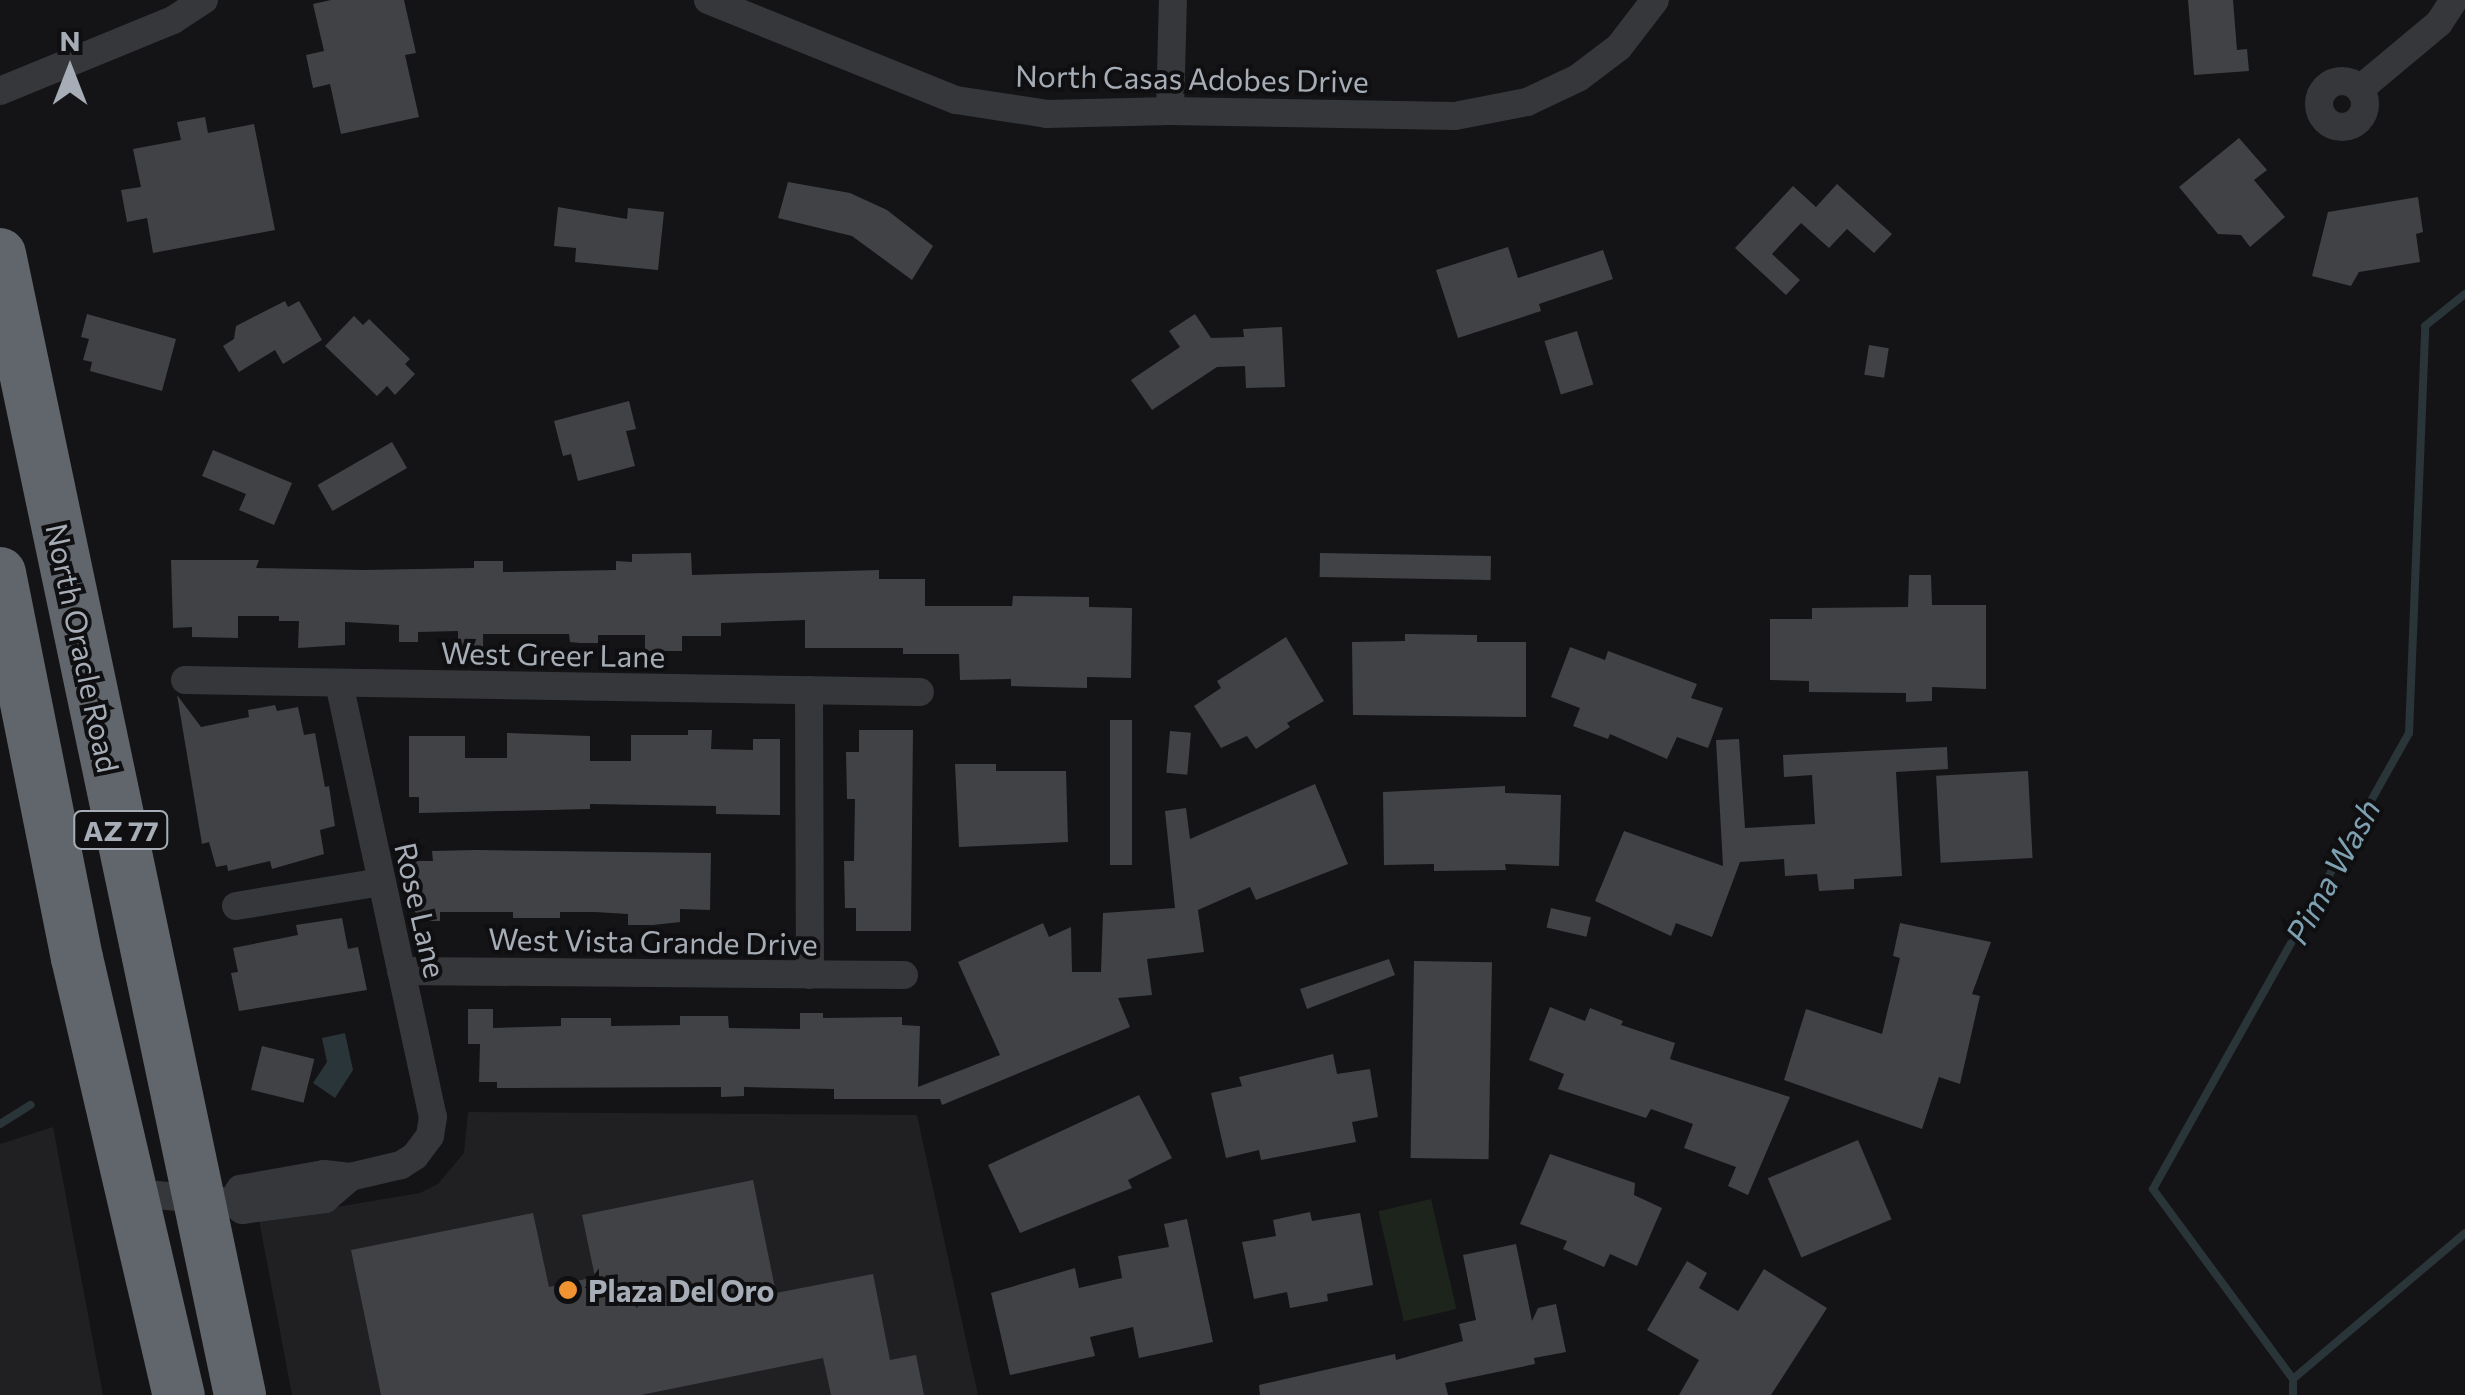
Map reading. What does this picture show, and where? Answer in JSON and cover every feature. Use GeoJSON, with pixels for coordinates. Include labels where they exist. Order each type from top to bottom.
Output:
{"type":"FeatureCollection","features":[{"type":"Feature","properties":{"kind":"highway","name":"North Oracle Road"},"geometry":{"type":"LineString","coordinates":[[3,286],[216,1200],[240,1395]]}},
{"type":"Feature","properties":{"kind":"highway","name":"AZ 77"},"geometry":{"type":"LineString","coordinates":[[0,573],[77,958],[135,1193],[179,1395]]}},
{"type":"Feature","properties":{"kind":"street"},"geometry":{"type":"LineString","coordinates":[[0,90],[173,20],[204,0]]}},
{"type":"Feature","properties":{"kind":"street","name":"North Casas Adobes Drive"},"geometry":{"type":"LineString","coordinates":[[708,0],[956,100],[1047,114],[1170,111],[1455,116],[1527,102],[1578,78],[1619,47],[1655,0]]}},
{"type":"Feature","properties":{"kind":"street"},"geometry":{"type":"LineString","coordinates":[[1170,111],[1173,0]]}},
{"type":"Feature","properties":{"kind":"street"},"geometry":{"type":"LineString","coordinates":[[2360,89],[2439,22],[2454,0]]}},
{"type":"Feature","properties":{"kind":"street","name":"West Greer Lane"},"geometry":{"type":"LineString","coordinates":[[185,680],[920,692]]}},
{"type":"Feature","properties":{"kind":"street","name":"Rose Lane"},"geometry":{"type":"LineString","coordinates":[[216,1200],[242,1210],[325,1200],[350,1177],[401,1165],[430,1136],[432,1096],[339,683]]}},
{"type":"Feature","properties":{"kind":"street"},"geometry":{"type":"LineString","coordinates":[[808,690],[810,975]]}},
{"type":"Feature","properties":{"kind":"street"},"geometry":{"type":"LineString","coordinates":[[236,906],[381,882]]}},
{"type":"Feature","properties":{"kind":"street","name":"West Vista Grande Drive"},"geometry":{"type":"LineString","coordinates":[[401,971],[904,975]]}},
{"type":"Feature","properties":{"kind":"street"},"geometry":{"type":"LineString","coordinates":[[135,1193],[216,1200]]}},
{"type":"Feature","properties":{"kind":"shaded area"},"geometry":{"type":"Polygon","coordinates":[[[345,1033],[353,1070],[335,1098],[313,1083],[327,1062],[322,1038],[345,1033]]]}},
{"type":"Feature","properties":{"kind":"shaded area"},"geometry":{"type":"Polygon","coordinates":[[[468,1112],[917,1115],[978,1395],[292,1395],[259,1220],[420,1193],[438,1184],[464,1153],[468,1112]]]}},
{"type":"Feature","properties":{"kind":"shaded area"},"geometry":{"type":"Polygon","coordinates":[[[53,1127],[103,1395],[0,1395],[0,1144],[53,1127]]]}},
{"type":"Feature","properties":{"kind":"shaded area"},"geometry":{"type":"Polygon","coordinates":[[[1431,1199],[1456,1309],[1404,1321],[1378,1211],[1431,1199]]]}},
{"type":"Feature","properties":{"kind":"building"},"geometry":{"type":"Polygon","coordinates":[[[331,0],[404,0],[416,53],[405,55],[419,117],[341,134],[330,84],[313,88],[306,55],[324,51],[313,4],[331,0]]]}},
{"type":"Feature","properties":{"kind":"building"},"geometry":{"type":"Polygon","coordinates":[[[2188,0],[2233,0],[2237,50],[2247,49],[2249,71],[2194,75],[2188,0]]]}},
{"type":"Feature","properties":{"kind":"building"},"geometry":{"type":"Polygon","coordinates":[[[205,117],[208,133],[254,124],[275,230],[153,253],[147,218],[127,222],[121,190],[141,187],[133,149],[181,140],[177,122],[205,117]]]}},
{"type":"Feature","properties":{"kind":"building"},"geometry":{"type":"Polygon","coordinates":[[[2239,138],[2267,170],[2254,180],[2285,217],[2250,247],[2241,235],[2218,234],[2179,187],[2239,138]]]}},
{"type":"Feature","properties":{"kind":"building"},"geometry":{"type":"Polygon","coordinates":[[[788,182],[850,193],[887,210],[933,246],[912,280],[852,236],[778,218],[788,182]]]}},
{"type":"Feature","properties":{"kind":"building"},"geometry":{"type":"Polygon","coordinates":[[[1837,184],[1892,234],[1874,253],[1847,229],[1829,248],[1801,223],[1772,254],[1800,280],[1786,295],[1735,248],[1793,186],[1816,207],[1837,184]]]}},
{"type":"Feature","properties":{"kind":"building"},"geometry":{"type":"Polygon","coordinates":[[[2418,197],[2423,232],[2416,234],[2420,262],[2359,272],[2351,286],[2312,276],[2328,212],[2418,197]]]}},
{"type":"Feature","properties":{"kind":"building"},"geometry":{"type":"Polygon","coordinates":[[[558,207],[627,219],[628,208],[664,212],[658,270],[575,262],[576,248],[554,246],[558,207]]]}},
{"type":"Feature","properties":{"kind":"building"},"geometry":{"type":"Polygon","coordinates":[[[1508,247],[1518,278],[1603,250],[1613,279],[1539,304],[1541,311],[1458,338],[1436,270],[1508,247]]]}},
{"type":"Feature","properties":{"kind":"building"},"geometry":{"type":"Polygon","coordinates":[[[285,301],[288,307],[299,301],[322,340],[283,364],[275,350],[239,372],[223,346],[234,339],[236,326],[285,301]]]}},
{"type":"Feature","properties":{"kind":"building"},"geometry":{"type":"Polygon","coordinates":[[[87,314],[176,339],[162,391],[90,371],[92,362],[83,360],[89,339],[81,337],[87,314]]]}},
{"type":"Feature","properties":{"kind":"building"},"geometry":{"type":"Polygon","coordinates":[[[1195,314],[1211,338],[1244,337],[1243,329],[1282,327],[1285,387],[1246,388],[1245,366],[1217,367],[1152,410],[1131,380],[1180,347],[1169,331],[1195,314]]]}},
{"type":"Feature","properties":{"kind":"building"},"geometry":{"type":"Polygon","coordinates":[[[354,316],[363,325],[369,319],[410,359],[405,364],[415,374],[395,395],[387,386],[377,396],[325,346],[354,316]]]}},
{"type":"Feature","properties":{"kind":"building"},"geometry":{"type":"Polygon","coordinates":[[[1577,331],[1593,385],[1561,394],[1544,341],[1577,331]]]}},
{"type":"Feature","properties":{"kind":"building"},"geometry":{"type":"Polygon","coordinates":[[[1869,345],[1889,348],[1884,378],[1864,375],[1869,345]]]}},
{"type":"Feature","properties":{"kind":"building"},"geometry":{"type":"Polygon","coordinates":[[[629,401],[636,429],[626,431],[635,466],[578,481],[571,454],[563,456],[554,421],[629,401]]]}},
{"type":"Feature","properties":{"kind":"building"},"geometry":{"type":"Polygon","coordinates":[[[392,442],[407,468],[333,511],[318,485],[392,442]]]}},
{"type":"Feature","properties":{"kind":"building"},"geometry":{"type":"Polygon","coordinates":[[[213,450],[292,483],[274,525],[239,510],[246,494],[202,476],[213,450]]]}},
{"type":"Feature","properties":{"kind":"building"},"geometry":{"type":"Polygon","coordinates":[[[691,553],[692,575],[879,570],[879,579],[925,579],[925,606],[1012,606],[1013,596],[1089,597],[1089,607],[1132,608],[1131,678],[1087,677],[1087,688],[1011,686],[1011,679],[960,680],[959,654],[903,654],[903,648],[805,648],[805,620],[721,623],[721,636],[682,636],[682,651],[645,651],[645,635],[598,635],[598,643],[580,643],[570,642],[569,634],[483,634],[483,647],[458,647],[458,631],[418,632],[418,642],[399,642],[399,625],[345,622],[345,645],[298,648],[299,621],[279,621],[279,616],[238,616],[238,638],[192,637],[192,627],[173,628],[171,560],[259,560],[256,568],[365,570],[474,568],[474,561],[503,561],[503,572],[616,570],[616,561],[632,562],[632,554],[691,553]]]}},
{"type":"Feature","properties":{"kind":"building"},"geometry":{"type":"Polygon","coordinates":[[[1320,553],[1491,556],[1491,580],[1320,577],[1320,553]]]}},
{"type":"Feature","properties":{"kind":"building"},"geometry":{"type":"Polygon","coordinates":[[[1909,575],[1931,575],[1932,605],[1986,605],[1986,689],[1932,687],[1932,701],[1906,702],[1906,693],[1809,692],[1809,681],[1770,680],[1770,619],[1812,619],[1812,608],[1908,607],[1909,575]]]}},
{"type":"Feature","properties":{"kind":"building"},"geometry":{"type":"Polygon","coordinates":[[[1405,634],[1477,635],[1477,642],[1526,642],[1526,717],[1353,715],[1352,642],[1405,641],[1405,634]]]}},
{"type":"Feature","properties":{"kind":"building"},"geometry":{"type":"Polygon","coordinates":[[[1286,637],[1324,701],[1287,723],[1290,727],[1256,749],[1247,736],[1221,748],[1194,706],[1221,688],[1217,681],[1286,637]]]}},
{"type":"Feature","properties":{"kind":"building"},"geometry":{"type":"Polygon","coordinates":[[[1570,647],[1605,660],[1608,651],[1697,684],[1691,698],[1723,708],[1708,748],[1677,737],[1667,759],[1610,734],[1608,739],[1573,726],[1580,708],[1551,697],[1570,647]]]}},
{"type":"Feature","properties":{"kind":"building"},"geometry":{"type":"Polygon","coordinates":[[[177,695],[201,727],[249,717],[248,710],[275,705],[277,711],[298,707],[304,735],[315,733],[325,787],[329,786],[335,826],[320,830],[324,854],[272,869],[270,861],[228,871],[227,865],[216,867],[209,842],[202,844],[177,695]]]}},
{"type":"Feature","properties":{"kind":"building"},"geometry":{"type":"Polygon","coordinates":[[[1110,720],[1132,720],[1132,865],[1110,865],[1110,720]]]}},
{"type":"Feature","properties":{"kind":"building"},"geometry":{"type":"Polygon","coordinates":[[[688,730],[712,730],[711,749],[753,750],[753,739],[780,739],[780,815],[716,814],[716,806],[590,804],[590,809],[419,813],[419,797],[409,797],[409,736],[465,736],[465,758],[507,758],[507,733],[590,736],[590,761],[631,761],[631,735],[688,735],[688,730]]]}},
{"type":"Feature","properties":{"kind":"building"},"geometry":{"type":"Polygon","coordinates":[[[859,730],[913,730],[911,931],[856,931],[856,908],[845,908],[844,861],[854,861],[855,799],[847,799],[846,752],[859,752],[859,730]]]}},
{"type":"Feature","properties":{"kind":"building"},"geometry":{"type":"Polygon","coordinates":[[[1170,731],[1191,733],[1187,775],[1166,773],[1170,731]]]}},
{"type":"Feature","properties":{"kind":"building"},"geometry":{"type":"Polygon","coordinates":[[[1739,739],[1745,828],[1815,824],[1812,775],[1784,777],[1783,755],[1947,747],[1948,769],[1896,772],[1902,876],[1854,879],[1854,889],[1819,891],[1817,874],[1785,876],[1784,859],[1740,862],[1712,937],[1676,923],[1671,936],[1595,901],[1624,831],[1723,866],[1716,740],[1739,739]]]}},
{"type":"Feature","properties":{"kind":"building"},"geometry":{"type":"Polygon","coordinates":[[[955,764],[996,764],[996,771],[1066,771],[1068,842],[959,847],[955,764]]]}},
{"type":"Feature","properties":{"kind":"building"},"geometry":{"type":"Polygon","coordinates":[[[2028,771],[2033,858],[1941,863],[1936,776],[2028,771]]]}},
{"type":"Feature","properties":{"kind":"building"},"geometry":{"type":"Polygon","coordinates":[[[1315,784],[1348,864],[1256,900],[1250,887],[1198,910],[1204,952],[1147,959],[1152,995],[1118,998],[1130,1027],[942,1105],[940,1099],[834,1099],[834,1089],[744,1087],[744,1096],[721,1097],[721,1087],[497,1088],[497,1082],[479,1082],[480,1044],[468,1044],[468,1009],[493,1009],[493,1028],[561,1026],[561,1018],[611,1018],[611,1026],[680,1025],[680,1016],[728,1016],[729,1028],[800,1029],[800,1013],[823,1013],[823,1018],[902,1017],[902,1025],[920,1026],[918,1087],[1000,1055],[958,962],[1043,923],[1049,937],[1071,927],[1072,972],[1101,972],[1103,913],[1175,908],[1165,811],[1186,808],[1190,839],[1315,784]]]}},
{"type":"Feature","properties":{"kind":"building"},"geometry":{"type":"Polygon","coordinates":[[[1505,786],[1505,793],[1561,795],[1559,866],[1505,864],[1506,870],[1434,871],[1434,864],[1384,865],[1383,792],[1505,786]]]}},
{"type":"Feature","properties":{"kind":"building"},"geometry":{"type":"Polygon","coordinates":[[[432,851],[711,853],[710,910],[680,909],[680,922],[653,925],[628,925],[628,914],[595,912],[560,912],[560,918],[513,918],[513,912],[440,912],[440,921],[415,921],[415,861],[433,861],[432,851]]]}},
{"type":"Feature","properties":{"kind":"building"},"geometry":{"type":"Polygon","coordinates":[[[1551,908],[1591,917],[1586,937],[1547,927],[1551,908]]]}},
{"type":"Feature","properties":{"kind":"building"},"geometry":{"type":"Polygon","coordinates":[[[342,918],[348,949],[358,947],[367,990],[239,1011],[231,973],[238,972],[233,948],[298,935],[296,925],[342,918]]]}},
{"type":"Feature","properties":{"kind":"building"},"geometry":{"type":"Polygon","coordinates":[[[1900,923],[1991,942],[1972,994],[1980,996],[1960,1084],[1939,1077],[1922,1129],[1784,1080],[1806,1009],[1882,1034],[1900,958],[1893,956],[1900,923]]]}},
{"type":"Feature","properties":{"kind":"building"},"geometry":{"type":"Polygon","coordinates":[[[1389,959],[1395,975],[1307,1009],[1300,989],[1389,959]]]}},
{"type":"Feature","properties":{"kind":"building"},"geometry":{"type":"Polygon","coordinates":[[[1414,961],[1492,962],[1489,1159],[1411,1158],[1414,961]]]}},
{"type":"Feature","properties":{"kind":"building"},"geometry":{"type":"Polygon","coordinates":[[[1550,1007],[1585,1021],[1590,1008],[1623,1021],[1621,1025],[1675,1043],[1670,1059],[1790,1097],[1748,1195],[1728,1186],[1736,1167],[1684,1148],[1693,1124],[1651,1109],[1646,1118],[1558,1089],[1564,1074],[1529,1060],[1550,1007]]]}},
{"type":"Feature","properties":{"kind":"building"},"geometry":{"type":"Polygon","coordinates":[[[262,1046],[314,1059],[304,1103],[251,1090],[262,1046]]]}},
{"type":"Feature","properties":{"kind":"building"},"geometry":{"type":"Polygon","coordinates":[[[1333,1054],[1337,1074],[1370,1069],[1378,1117],[1352,1122],[1356,1142],[1261,1160],[1259,1150],[1226,1158],[1211,1093],[1242,1086],[1239,1077],[1333,1054]]]}},
{"type":"Feature","properties":{"kind":"building"},"geometry":{"type":"Polygon","coordinates":[[[1139,1095],[1172,1158],[1128,1180],[1132,1188],[1020,1233],[988,1165],[1139,1095]]]}},
{"type":"Feature","properties":{"kind":"building"},"geometry":{"type":"Polygon","coordinates":[[[1858,1140],[1892,1219],[1801,1257],[1768,1178],[1858,1140]]]}},
{"type":"Feature","properties":{"kind":"building"},"geometry":{"type":"Polygon","coordinates":[[[1550,1154],[1635,1183],[1634,1195],[1662,1208],[1637,1266],[1610,1254],[1604,1267],[1563,1249],[1567,1241],[1520,1224],[1550,1154]]]}},
{"type":"Feature","properties":{"kind":"building","name":"Plaza Del Oro"},"geometry":{"type":"Polygon","coordinates":[[[753,1180],[776,1293],[873,1274],[890,1360],[916,1355],[924,1395],[831,1395],[823,1358],[641,1395],[381,1395],[351,1250],[533,1213],[549,1287],[595,1277],[582,1215],[753,1180]]]}},
{"type":"Feature","properties":{"kind":"building"},"geometry":{"type":"Polygon","coordinates":[[[1310,1212],[1312,1221],[1360,1213],[1373,1285],[1327,1294],[1328,1301],[1290,1308],[1287,1292],[1254,1299],[1242,1242],[1276,1236],[1273,1220],[1310,1212]]]}},
{"type":"Feature","properties":{"kind":"building"},"geometry":{"type":"Polygon","coordinates":[[[1187,1219],[1213,1342],[1139,1358],[1133,1327],[1090,1337],[1095,1356],[1010,1375],[991,1293],[1075,1268],[1079,1288],[1122,1278],[1118,1256],[1169,1247],[1164,1224],[1187,1219]]]}},
{"type":"Feature","properties":{"kind":"building"},"geometry":{"type":"Polygon","coordinates":[[[1516,1244],[1532,1321],[1538,1308],[1556,1304],[1566,1352],[1534,1358],[1535,1364],[1445,1383],[1448,1395],[1260,1395],[1259,1385],[1395,1354],[1396,1360],[1463,1341],[1459,1324],[1476,1320],[1463,1255],[1516,1244]]]}},
{"type":"Feature","properties":{"kind":"building"},"geometry":{"type":"Polygon","coordinates":[[[1687,1261],[1707,1273],[1699,1288],[1738,1311],[1764,1269],[1827,1308],[1771,1395],[1679,1395],[1699,1360],[1647,1330],[1687,1261]]]}},
{"type":"Feature","properties":{"kind":"waterway","name":"Pima Wash"},"geometry":{"type":"LineString","coordinates":[[2293,1395],[2293,1379],[2153,1189],[2409,733],[2425,326],[2465,294]]}},
{"type":"Feature","properties":{"kind":"waterway"},"geometry":{"type":"LineString","coordinates":[[0,1124],[31,1105]]}},
{"type":"Feature","properties":{"kind":"waterway"},"geometry":{"type":"LineString","coordinates":[[2293,1379],[2465,1233]]}},
{"type":"Feature","properties":{"kind":"place","name":"Plaza Del Oro"},"geometry":{"type":"Point","coordinates":[568,1290]}}]}
